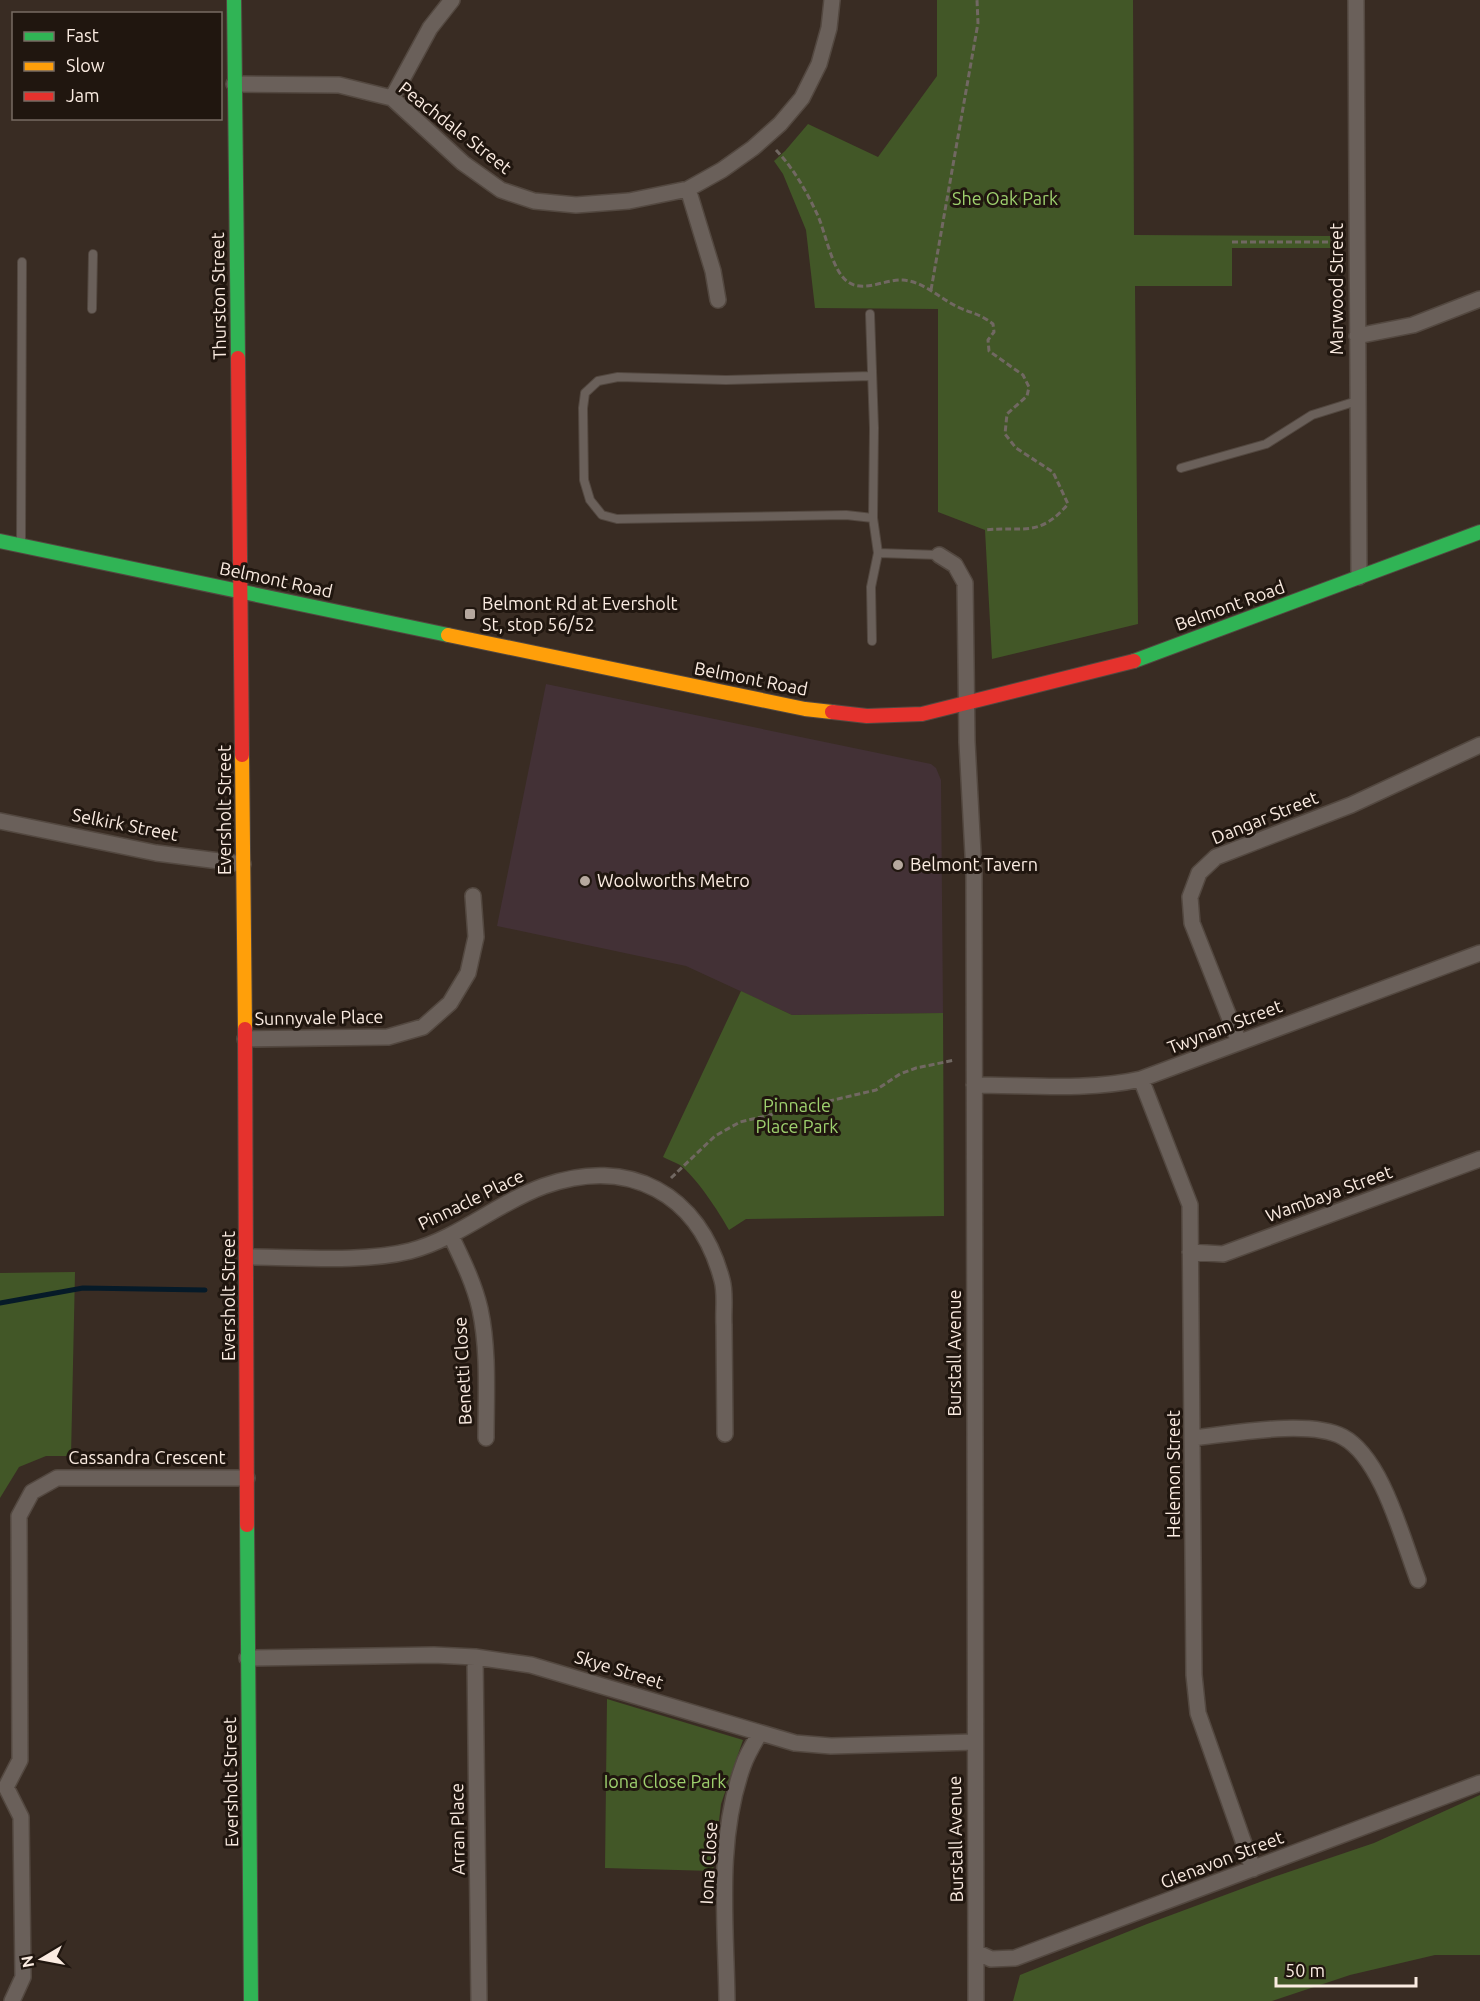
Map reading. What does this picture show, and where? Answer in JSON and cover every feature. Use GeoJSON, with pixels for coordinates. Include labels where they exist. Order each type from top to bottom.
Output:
{"type":"FeatureCollection","features":[{"type":"Feature","properties":{"kind":"street","name":"Thurston Street"},"geometry":{"type":"LineString","coordinates":[[234,0],[241,591]]}},
{"type":"Feature","properties":{"kind":"street"},"geometry":{"type":"LineString","coordinates":[[393,98],[430,28],[452,0]]}},
{"type":"Feature","properties":{"kind":"street","name":"Peachdale Street"},"geometry":{"type":"LineString","coordinates":[[234,84],[339,86],[393,98],[463,163],[501,190],[534,201],[576,205],[629,201],[688,189],[722,170],[780,124],[801,98],[819,64],[829,28],[832,0]]}},
{"type":"Feature","properties":{"kind":"street","name":"Marwood Street"},"geometry":{"type":"LineString","coordinates":[[1356,0],[1359,577]]}},
{"type":"Feature","properties":{"kind":"street"},"geometry":{"type":"LineString","coordinates":[[688,189],[713,271],[718,300]]}},
{"type":"Feature","properties":{"kind":"street"},"geometry":{"type":"LineString","coordinates":[[1357,336],[1413,325],[1480,299]]}},
{"type":"Feature","properties":{"kind":"street","name":"Belmont Road"},"geometry":{"type":"LineString","coordinates":[[0,541],[805,709],[867,717],[922,714],[1134,661],[1480,532]]}},
{"type":"Feature","properties":{"kind":"street","name":"Burstall Avenue"},"geometry":{"type":"LineString","coordinates":[[939,555],[955,565],[965,583],[974,873],[976,2001]]}},
{"type":"Feature","properties":{"kind":"street","name":"Eversholt Street"},"geometry":{"type":"LineString","coordinates":[[241,591],[251,2001]]}},
{"type":"Feature","properties":{"kind":"street","name":"Dangar Street"},"geometry":{"type":"LineString","coordinates":[[1239,1042],[1192,923],[1190,897],[1199,873],[1216,858],[1352,805],[1480,745]]}},
{"type":"Feature","properties":{"kind":"street","name":"Selkirk Street"},"geometry":{"type":"LineString","coordinates":[[0,821],[156,853],[243,864]]}},
{"type":"Feature","properties":{"kind":"street","name":"Sunnyvale Place"},"geometry":{"type":"LineString","coordinates":[[245,1039],[388,1037],[423,1027],[450,1004],[468,973],[476,937],[473,896]]}},
{"type":"Feature","properties":{"kind":"street","name":"Twynam Street"},"geometry":{"type":"LineString","coordinates":[[974,1085],[1123,1083],[1142,1078],[1480,953]]}},
{"type":"Feature","properties":{"kind":"street","name":"Helemon Street"},"geometry":{"type":"LineString","coordinates":[[1142,1078],[1190,1205],[1194,1675],[1198,1713],[1253,1869]]}},
{"type":"Feature","properties":{"kind":"street","name":"Wambaya Street"},"geometry":{"type":"LineString","coordinates":[[1190,1252],[1223,1254],[1480,1159]]}},
{"type":"Feature","properties":{"kind":"street","name":"Pinnacle Place"},"geometry":{"type":"LineString","coordinates":[[247,1257],[376,1257],[411,1251],[451,1236],[506,1203],[545,1186],[590,1176],[623,1176],[648,1184],[677,1202],[697,1227],[713,1254],[723,1283],[725,1434]]}},
{"type":"Feature","properties":{"kind":"street","name":"Benetti Close"},"geometry":{"type":"LineString","coordinates":[[451,1236],[471,1280],[480,1308],[485,1342],[486,1438]]}},
{"type":"Feature","properties":{"kind":"street"},"geometry":{"type":"LineString","coordinates":[[1193,1438],[1288,1428],[1322,1431],[1342,1437],[1368,1459],[1383,1487],[1418,1580]]}},
{"type":"Feature","properties":{"kind":"street","name":"Cassandra Crescent"},"geometry":{"type":"LineString","coordinates":[[12,2001],[22,1977],[21,1816],[3,1787],[20,1760],[19,1516],[32,1492],[57,1478],[246,1478]]}},
{"type":"Feature","properties":{"kind":"street","name":"Skye Street"},"geometry":{"type":"LineString","coordinates":[[248,1658],[434,1655],[475,1657],[531,1665],[795,1743],[831,1746],[975,1742]]}},
{"type":"Feature","properties":{"kind":"street","name":"Arran Place"},"geometry":{"type":"LineString","coordinates":[[475,1657],[479,2001]]}},
{"type":"Feature","properties":{"kind":"street","name":"Iona Close"},"geometry":{"type":"LineString","coordinates":[[727,2001],[725,1853],[732,1807],[743,1765],[760,1732]]}},
{"type":"Feature","properties":{"kind":"street","name":"Glenavon Street"},"geometry":{"type":"LineString","coordinates":[[976,1952],[991,1959],[1015,1958],[1480,1783]]}},
{"type":"Feature","properties":{"kind":"lane"},"geometry":{"type":"LineString","coordinates":[[92,309],[93,254]]}},
{"type":"Feature","properties":{"kind":"lane"},"geometry":{"type":"LineString","coordinates":[[21,546],[22,262]]}},
{"type":"Feature","properties":{"kind":"lane"},"geometry":{"type":"LineString","coordinates":[[870,314],[874,428],[873,518],[878,553],[871,587],[872,641]]}},
{"type":"Feature","properties":{"kind":"lane"},"geometry":{"type":"LineString","coordinates":[[872,376],[726,380],[618,377],[598,381],[585,393],[583,408],[584,480],[590,500],[602,515],[617,519],[846,515],[873,518]]}},
{"type":"Feature","properties":{"kind":"lane"},"geometry":{"type":"LineString","coordinates":[[1181,468],[1266,444],[1312,415],[1358,401]]}},
{"type":"Feature","properties":{"kind":"lane"},"geometry":{"type":"LineString","coordinates":[[878,553],[939,555]]}},
{"type":"Feature","properties":{"kind":"path"},"geometry":{"type":"LineString","coordinates":[[931,290],[978,23],[977,0]]}},
{"type":"Feature","properties":{"kind":"path"},"geometry":{"type":"LineString","coordinates":[[765,138],[796,174],[817,215],[840,273],[848,282],[860,287],[885,281],[902,280],[921,284],[960,308],[979,314],[993,324],[994,332],[988,340],[989,351],[1023,375],[1029,387],[1027,396],[1007,414],[1005,434],[1016,448],[1053,472],[1068,504],[1056,518],[1038,527],[1023,530],[1001,528],[985,530]]}},
{"type":"Feature","properties":{"kind":"path"},"geometry":{"type":"LineString","coordinates":[[1232,242],[1356,242]]}},
{"type":"Feature","properties":{"kind":"path"},"geometry":{"type":"LineString","coordinates":[[659,1191],[702,1147],[715,1136],[740,1122],[876,1090],[900,1074],[916,1068],[955,1060]]}},
{"type":"Feature","properties":{"kind":"shaded area"},"geometry":{"type":"Polygon","coordinates":[[[546,684],[931,764],[936,768],[941,780],[943,1013],[792,1015],[686,966],[497,926],[546,684]]]}},
{"type":"Feature","properties":{"kind":"green space","name":"She Oak Park"},"geometry":{"type":"Polygon","coordinates":[[[937,0],[1133,0],[1134,235],[1330,236],[1331,248],[1232,248],[1232,286],[1135,286],[1138,624],[992,659],[985,530],[938,512],[938,309],[815,308],[806,230],[783,174],[774,161],[808,124],[878,157],[937,76],[937,0]]]}},
{"type":"Feature","properties":{"kind":"green space","name":"Pinnacle Place Park"},"geometry":{"type":"Polygon","coordinates":[[[741,991],[792,1015],[943,1013],[944,1216],[746,1219],[729,1230],[700,1186],[686,1170],[663,1157],[741,991]]]}},
{"type":"Feature","properties":{"kind":"green space"},"geometry":{"type":"Polygon","coordinates":[[[75,1272],[71,1456],[46,1456],[19,1467],[0,1498],[0,1273],[75,1272]]]}},
{"type":"Feature","properties":{"kind":"green space","name":"Iona Close Park"},"geometry":{"type":"Polygon","coordinates":[[[607,1699],[743,1740],[721,1804],[713,1871],[605,1868],[607,1699]]]}},
{"type":"Feature","properties":{"kind":"green space"},"geometry":{"type":"Polygon","coordinates":[[[1480,1795],[1480,1955],[1435,1955],[1350,1975],[1272,2001],[1013,2001],[1020,1975],[1147,1924],[1374,1843],[1480,1795]]]}},
{"type":"Feature","properties":{"kind":"waterway"},"geometry":{"type":"LineString","coordinates":[[0,1303],[83,1288],[205,1290]]}},
{"type":"Feature","properties":{"kind":"traffic: fast"},"geometry":{"type":"LineString","coordinates":[[234,0],[238,358]]}},
{"type":"Feature","properties":{"kind":"traffic: fast"},"geometry":{"type":"LineString","coordinates":[[1134,661],[1480,532]]}},
{"type":"Feature","properties":{"kind":"traffic: fast"},"geometry":{"type":"LineString","coordinates":[[0,541],[448,635]]}},
{"type":"Feature","properties":{"kind":"traffic: fast"},"geometry":{"type":"LineString","coordinates":[[247,1525],[251,2001]]}},
{"type":"Feature","properties":{"kind":"traffic: slow"},"geometry":{"type":"LineString","coordinates":[[448,635],[805,709],[832,712]]}},
{"type":"Feature","properties":{"kind":"traffic: slow"},"geometry":{"type":"LineString","coordinates":[[242,755],[245,1029]]}},
{"type":"Feature","properties":{"kind":"traffic: jam"},"geometry":{"type":"LineString","coordinates":[[238,358],[242,755]]}},
{"type":"Feature","properties":{"kind":"traffic: jam"},"geometry":{"type":"LineString","coordinates":[[832,712],[867,716],[922,714],[1134,661]]}},
{"type":"Feature","properties":{"kind":"traffic: jam"},"geometry":{"type":"LineString","coordinates":[[245,1029],[247,1525]]}},
{"type":"Feature","properties":{"kind":"place","name":"Belmont Rd at Eversholt St, stop 56/52"},"geometry":{"type":"Point","coordinates":[470,614]}},
{"type":"Feature","properties":{"kind":"place","name":"Belmont Tavern"},"geometry":{"type":"Point","coordinates":[898,865]}},
{"type":"Feature","properties":{"kind":"place","name":"Woolworths Metro"},"geometry":{"type":"Point","coordinates":[585,881]}}]}
